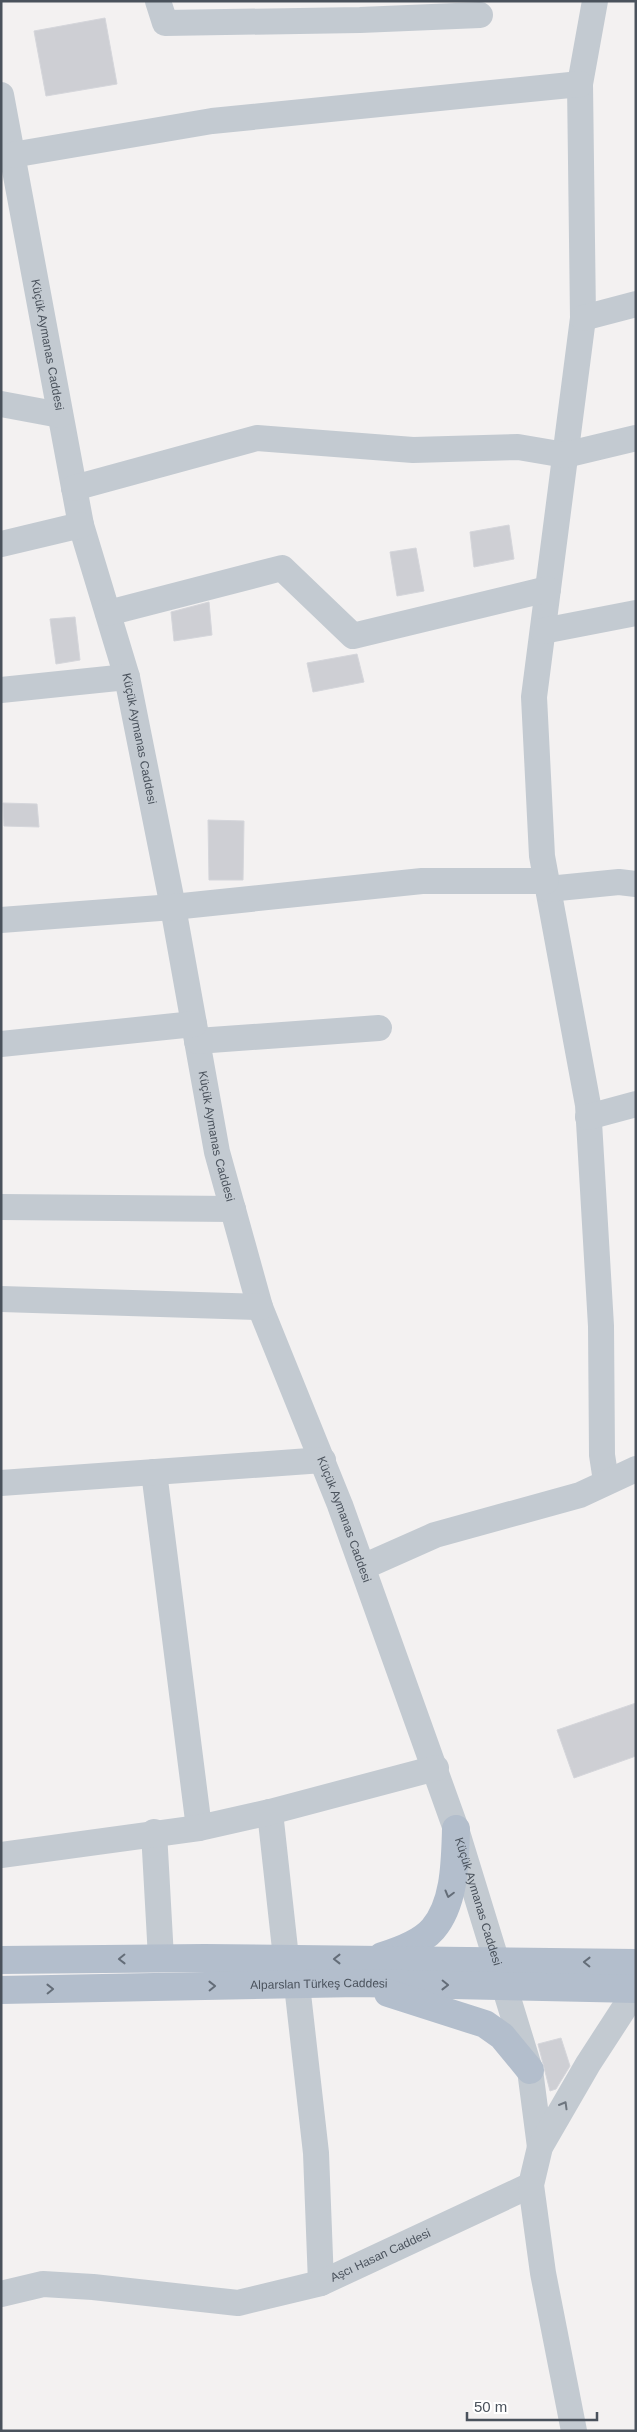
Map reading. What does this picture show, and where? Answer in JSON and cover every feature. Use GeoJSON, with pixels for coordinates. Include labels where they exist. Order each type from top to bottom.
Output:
{"type":"FeatureCollection","features":[{"type":"Feature","properties":{"kind":"main road"},"geometry":{"type":"LineString","coordinates":[[373,1959],[402,1950],[432,1930],[445,1909],[454,1876],[456,1829]]}},
{"type":"Feature","properties":{"kind":"main road","name":"Alparslan Türkeş Caddesi"},"geometry":{"type":"LineString","coordinates":[[1,1960],[161,1958],[373,1959],[636,1989]]}},
{"type":"Feature","properties":{"kind":"main road","name":"Alparslan Türkeş Caddesi"},"geometry":{"type":"LineString","coordinates":[[1,1990],[358,1983],[636,1963]]}},
{"type":"Feature","properties":{"kind":"main road"},"geometry":{"type":"LineString","coordinates":[[358,1983],[486,2024],[502,2036],[530,2070]]}},
{"type":"Feature","properties":{"kind":"street"},"geometry":{"type":"LineString","coordinates":[[158,1],[165,23],[359,11],[480,15]]}},
{"type":"Feature","properties":{"kind":"street"},"geometry":{"type":"LineString","coordinates":[[595,1],[580,84],[583,318],[534,697],[542,856],[588,1116],[601,1326],[602,1454],[606,1481]]}},
{"type":"Feature","properties":{"kind":"street"},"geometry":{"type":"LineString","coordinates":[[9,167],[212,121],[580,84]]}},
{"type":"Feature","properties":{"kind":"street","name":"Küçük Aymanas Caddesi"},"geometry":{"type":"LineString","coordinates":[[1,95],[9,167],[81,525],[127,677],[173,907],[217,1152],[260,1308],[363,1567],[436,1768],[456,1829],[530,2070],[540,2147]]}},
{"type":"Feature","properties":{"kind":"street"},"geometry":{"type":"LineString","coordinates":[[583,318],[636,304]]}},
{"type":"Feature","properties":{"kind":"street"},"geometry":{"type":"LineString","coordinates":[[1,404],[60,415]]}},
{"type":"Feature","properties":{"kind":"street"},"geometry":{"type":"LineString","coordinates":[[74,488],[256,438],[413,450],[518,447],[565,455],[636,438]]}},
{"type":"Feature","properties":{"kind":"street"},"geometry":{"type":"LineString","coordinates":[[1,544],[81,525]]}},
{"type":"Feature","properties":{"kind":"street"},"geometry":{"type":"LineString","coordinates":[[108,613],[282,568],[353,636],[548,589]]}},
{"type":"Feature","properties":{"kind":"street"},"geometry":{"type":"LineString","coordinates":[[543,631],[636,613]]}},
{"type":"Feature","properties":{"kind":"street"},"geometry":{"type":"LineString","coordinates":[[1,690],[127,677]]}},
{"type":"Feature","properties":{"kind":"street"},"geometry":{"type":"LineString","coordinates":[[1,920],[173,907],[422,881],[547,885],[619,882],[636,884]]}},
{"type":"Feature","properties":{"kind":"street"},"geometry":{"type":"LineString","coordinates":[[1,1044],[195,1032],[379,1028]]}},
{"type":"Feature","properties":{"kind":"street"},"geometry":{"type":"LineString","coordinates":[[588,1116],[636,1104]]}},
{"type":"Feature","properties":{"kind":"street"},"geometry":{"type":"LineString","coordinates":[[1,1207],[233,1209]]}},
{"type":"Feature","properties":{"kind":"street"},"geometry":{"type":"LineString","coordinates":[[1,1299],[260,1308]]}},
{"type":"Feature","properties":{"kind":"street"},"geometry":{"type":"LineString","coordinates":[[1,1482],[322,1460]]}},
{"type":"Feature","properties":{"kind":"street"},"geometry":{"type":"LineString","coordinates":[[363,1567],[435,1535],[580,1495],[606,1481],[636,1469]]}},
{"type":"Feature","properties":{"kind":"street"},"geometry":{"type":"LineString","coordinates":[[154,1472],[199,1828]]}},
{"type":"Feature","properties":{"kind":"street"},"geometry":{"type":"LineString","coordinates":[[1,1855],[154,1832],[199,1828],[270,1812],[436,1768]]}},
{"type":"Feature","properties":{"kind":"street"},"geometry":{"type":"LineString","coordinates":[[270,1812],[286,1958]]}},
{"type":"Feature","properties":{"kind":"street"},"geometry":{"type":"LineString","coordinates":[[154,1832],[161,1958]]}},
{"type":"Feature","properties":{"kind":"street"},"geometry":{"type":"LineString","coordinates":[[296,1985],[316,2152],[321,2283]]}},
{"type":"Feature","properties":{"kind":"street"},"geometry":{"type":"LineString","coordinates":[[574,2431],[543,2273],[530,2185],[540,2147],[588,2064],[636,1989]]}},
{"type":"Feature","properties":{"kind":"street","name":"Aşcı Hasan Caddesi"},"geometry":{"type":"LineString","coordinates":[[1,2294],[43,2284],[93,2287],[238,2303],[321,2283],[530,2185]]}},
{"type":"Feature","properties":{"kind":"building"},"geometry":{"type":"Polygon","coordinates":[[[105,18],[117,84],[46,96],[34,31],[105,18]]]}},
{"type":"Feature","properties":{"kind":"building"},"geometry":{"type":"Polygon","coordinates":[[[509,525],[514,559],[474,567],[470,532],[509,525]]]}},
{"type":"Feature","properties":{"kind":"building"},"geometry":{"type":"Polygon","coordinates":[[[416,548],[424,591],[397,596],[390,552],[416,548]]]}},
{"type":"Feature","properties":{"kind":"building"},"geometry":{"type":"Polygon","coordinates":[[[209,602],[212,635],[174,641],[171,612],[209,602]]]}},
{"type":"Feature","properties":{"kind":"building"},"geometry":{"type":"Polygon","coordinates":[[[75,617],[80,660],[56,664],[50,619],[75,617]]]}},
{"type":"Feature","properties":{"kind":"building"},"geometry":{"type":"Polygon","coordinates":[[[357,654],[364,682],[313,692],[307,663],[357,654]]]}},
{"type":"Feature","properties":{"kind":"building"},"geometry":{"type":"Polygon","coordinates":[[[3,803],[37,804],[39,827],[4,826],[3,803]]]}},
{"type":"Feature","properties":{"kind":"building"},"geometry":{"type":"Polygon","coordinates":[[[208,820],[244,821],[243,880],[209,880],[208,820]]]}},
{"type":"Feature","properties":{"kind":"building"},"geometry":{"type":"Polygon","coordinates":[[[636,1703],[636,1756],[574,1778],[557,1730],[636,1703]]]}},
{"type":"Feature","properties":{"kind":"building"},"geometry":{"type":"Polygon","coordinates":[[[561,2038],[570,2066],[556,2089],[550,2091],[538,2044],[561,2038]]]}}]}
